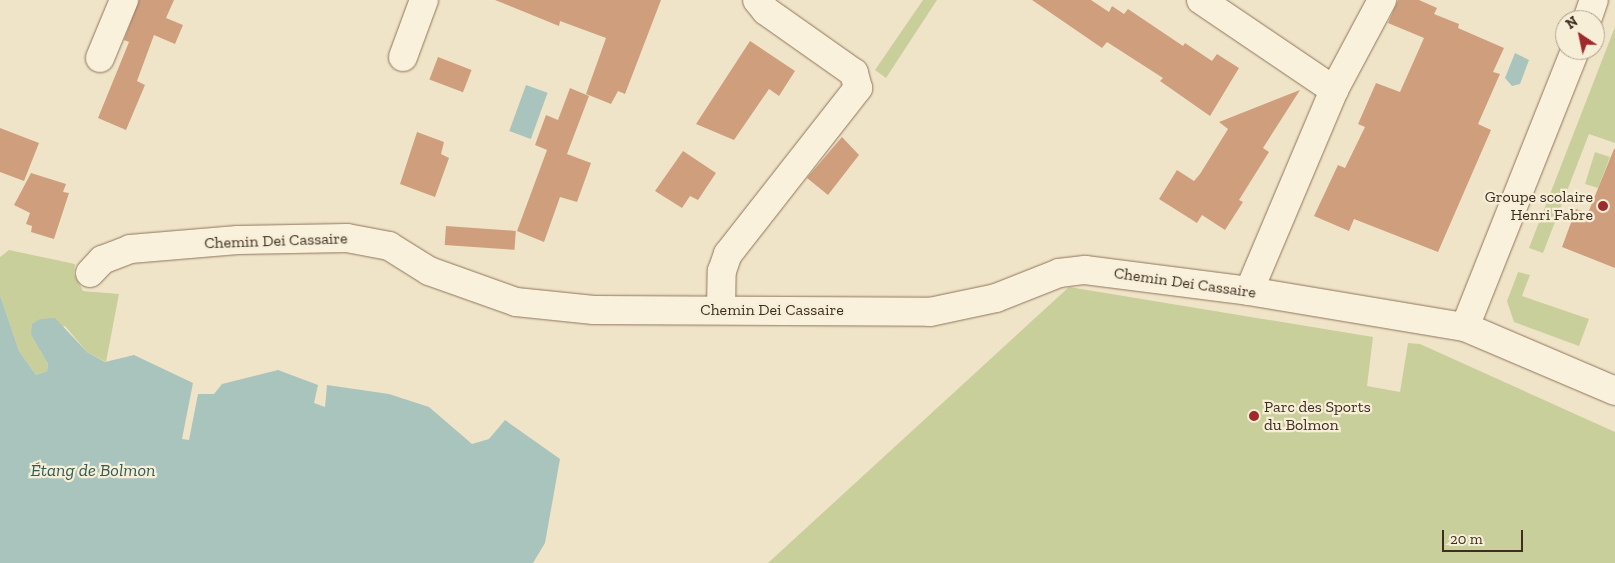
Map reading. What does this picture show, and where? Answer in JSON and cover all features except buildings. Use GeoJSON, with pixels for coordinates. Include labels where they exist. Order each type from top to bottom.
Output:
{"type":"FeatureCollection","features":[{"type":"Feature","properties":{"kind":"street"},"geometry":{"type":"LineString","coordinates":[[100,58],[124,0]]}},
{"type":"Feature","properties":{"kind":"street"},"geometry":{"type":"LineString","coordinates":[[404,57],[424,0]]}},
{"type":"Feature","properties":{"kind":"street"},"geometry":{"type":"LineString","coordinates":[[721,310],[722,271],[728,254],[858,88],[854,72],[766,11],[757,0]]}},
{"type":"Feature","properties":{"kind":"street"},"geometry":{"type":"LineString","coordinates":[[1201,0],[1334,90]]}},
{"type":"Feature","properties":{"kind":"street"},"geometry":{"type":"LineString","coordinates":[[1249,292],[1334,90],[1382,0]]}},
{"type":"Feature","properties":{"kind":"street"},"geometry":{"type":"LineString","coordinates":[[1464,327],[1571,60]]}},
{"type":"Feature","properties":{"kind":"street","name":"Chemin Dei Cassaire"},"geometry":{"type":"LineString","coordinates":[[90,273],[102,260],[130,250],[238,240],[347,238],[389,246],[429,271],[516,302],[594,310],[930,312],[996,298],[1059,273],[1085,270],[1249,292],[1464,327],[1615,391]]}},
{"type":"Feature","properties":{"kind":"green space"},"geometry":{"type":"Polygon","coordinates":[[[923,0],[937,0],[886,78],[875,70],[923,0]]]}},
{"type":"Feature","properties":{"kind":"green space"},"geometry":{"type":"Polygon","coordinates":[[[1615,27],[1615,143],[1589,134],[1543,253],[1529,248],[1602,60],[1605,60],[1605,53],[1615,27]]]}},
{"type":"Feature","properties":{"kind":"green space"},"geometry":{"type":"Polygon","coordinates":[[[1595,152],[1610,157],[1598,188],[1585,184],[1595,152]]]}},
{"type":"Feature","properties":{"kind":"green space"},"geometry":{"type":"Polygon","coordinates":[[[9,250],[75,264],[74,274],[83,291],[119,294],[106,362],[87,352],[65,326],[31,335],[48,364],[47,371],[36,375],[19,351],[0,295],[0,257],[9,250]]]}},
{"type":"Feature","properties":{"kind":"green space"},"geometry":{"type":"Polygon","coordinates":[[[1518,272],[1530,275],[1522,296],[1589,319],[1579,346],[1514,322],[1507,301],[1518,272]]]}},
{"type":"Feature","properties":{"kind":"green space","name":"Parc des Sports du Bolmon"},"geometry":{"type":"Polygon","coordinates":[[[1069,287],[1373,337],[1367,386],[1400,392],[1408,343],[1420,344],[1615,432],[1615,563],[768,563],[1069,287]]]}},
{"type":"Feature","properties":{"kind":"water"},"geometry":{"type":"Polygon","coordinates":[[[1515,53],[1529,60],[1520,84],[1512,86],[1505,78],[1515,53]]]}},
{"type":"Feature","properties":{"kind":"water"},"geometry":{"type":"Polygon","coordinates":[[[526,85],[548,93],[531,139],[509,131],[526,85]]]}},
{"type":"Feature","properties":{"kind":"water","name":"Étang de Bolmon"},"geometry":{"type":"Polygon","coordinates":[[[0,295],[19,351],[36,375],[47,371],[48,364],[31,335],[32,324],[40,319],[55,318],[87,352],[105,362],[134,355],[193,383],[182,439],[189,440],[198,394],[214,394],[222,384],[278,370],[318,385],[314,403],[325,407],[327,385],[389,394],[429,407],[472,444],[489,439],[505,420],[560,459],[545,543],[533,563],[0,563],[0,295]]]}},
{"type":"Feature","properties":{"kind":"place","name":"Groupe scolaire Henri Fabre"},"geometry":{"type":"Point","coordinates":[1603,206]}},
{"type":"Feature","properties":{"kind":"place","name":"Parc des Sports du Bolmon"},"geometry":{"type":"Point","coordinates":[1254,416]}}]}
